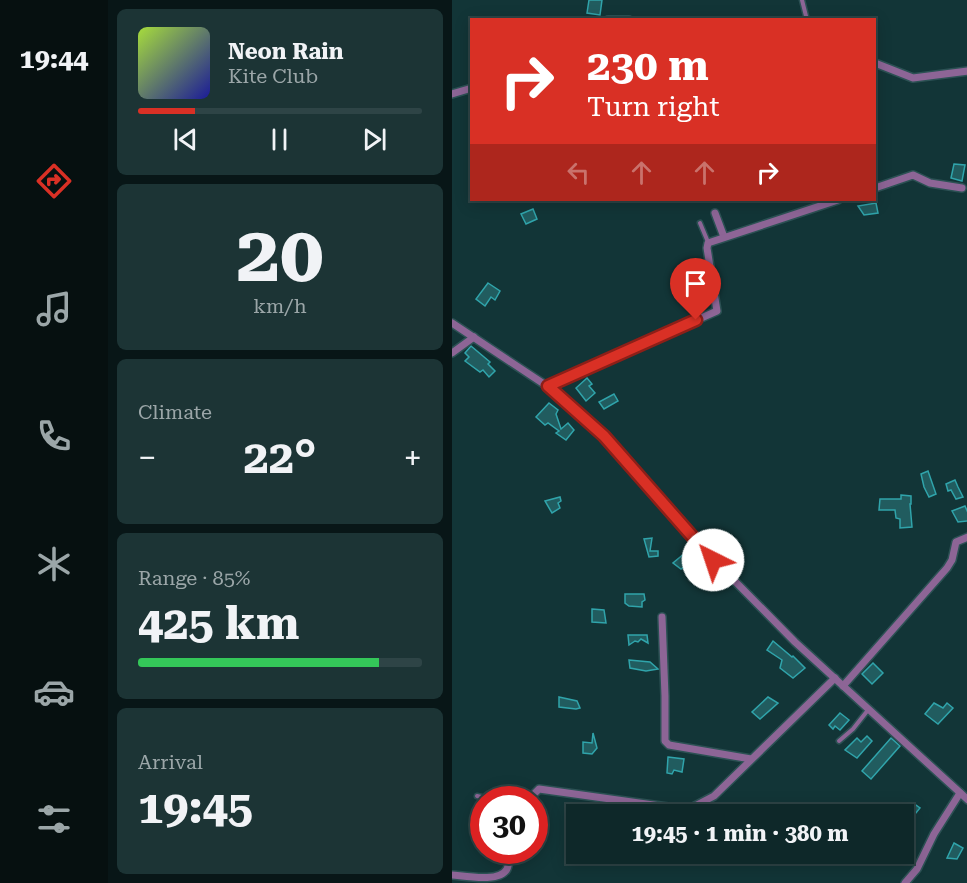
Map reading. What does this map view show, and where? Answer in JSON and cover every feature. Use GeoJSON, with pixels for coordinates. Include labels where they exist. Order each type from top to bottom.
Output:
{"type":"FeatureCollection","features":[{"type":"Feature","properties":{"kind":"street"},"geometry":{"type":"LineString","coordinates":[[876,63],[914,78],[968,71]]}},
{"type":"Feature","properties":{"kind":"street"},"geometry":{"type":"LineString","coordinates":[[452,94],[470,89]]}},
{"type":"Feature","properties":{"kind":"street"},"geometry":{"type":"LineString","coordinates":[[876,188],[913,175],[930,183],[962,188]]}},
{"type":"Feature","properties":{"kind":"street"},"geometry":{"type":"LineString","coordinates":[[548,386],[717,311],[708,243],[835,201]]}},
{"type":"Feature","properties":{"kind":"street"},"geometry":{"type":"LineString","coordinates":[[715,213],[724,237]]}},
{"type":"Feature","properties":{"kind":"street"},"geometry":{"type":"LineString","coordinates":[[452,323],[548,386],[604,436],[713,560],[835,678],[968,800]]}},
{"type":"Feature","properties":{"kind":"street"},"geometry":{"type":"LineString","coordinates":[[452,352],[474,337]]}},
{"type":"Feature","properties":{"kind":"street"},"geometry":{"type":"LineString","coordinates":[[844,686],[947,568],[952,560],[956,542],[968,537]]}},
{"type":"Feature","properties":{"kind":"street"},"geometry":{"type":"LineString","coordinates":[[662,617],[665,741],[669,745],[751,759]]}},
{"type":"Feature","properties":{"kind":"street"},"geometry":{"type":"LineString","coordinates":[[548,790],[682,809],[693,807],[714,796],[835,678]]}},
{"type":"Feature","properties":{"kind":"street"},"geometry":{"type":"LineString","coordinates":[[905,883],[917,869],[934,834],[960,793]]}},
{"type":"Feature","properties":{"kind":"street"},"geometry":{"type":"LineString","coordinates":[[452,875],[475,877],[501,875],[506,871],[508,864]]}},
{"type":"Feature","properties":{"kind":"lane"},"geometry":{"type":"LineString","coordinates":[[802,0],[807,18]]}},
{"type":"Feature","properties":{"kind":"lane"},"geometry":{"type":"LineString","coordinates":[[701,223],[708,243]]}},
{"type":"Feature","properties":{"kind":"lane"},"geometry":{"type":"LineString","coordinates":[[694,577],[713,560]]}},
{"type":"Feature","properties":{"kind":"lane"},"geometry":{"type":"LineString","coordinates":[[839,741],[869,710]]}},
{"type":"Feature","properties":{"kind":"building"},"geometry":{"type":"Polygon","coordinates":[[[589,0],[602,0],[600,15],[587,13],[589,0]]]}},
{"type":"Feature","properties":{"kind":"building"},"geometry":{"type":"Polygon","coordinates":[[[954,164],[965,165],[962,181],[951,178],[954,164]]]}},
{"type":"Feature","properties":{"kind":"building"},"geometry":{"type":"Polygon","coordinates":[[[876,203],[878,213],[864,215],[858,206],[876,203]]]}},
{"type":"Feature","properties":{"kind":"building"},"geometry":{"type":"Polygon","coordinates":[[[533,209],[537,219],[526,224],[521,214],[533,209]]]}},
{"type":"Feature","properties":{"kind":"building"},"geometry":{"type":"Polygon","coordinates":[[[488,283],[500,291],[495,300],[491,297],[485,306],[476,299],[488,283]]]}},
{"type":"Feature","properties":{"kind":"building"},"geometry":{"type":"Polygon","coordinates":[[[471,346],[490,362],[488,364],[495,371],[489,377],[483,370],[480,372],[465,361],[469,357],[465,353],[471,346]]]}},
{"type":"Feature","properties":{"kind":"building"},"geometry":{"type":"Polygon","coordinates":[[[587,378],[592,384],[589,386],[595,393],[586,401],[576,388],[587,378]]]}},
{"type":"Feature","properties":{"kind":"building"},"geometry":{"type":"Polygon","coordinates":[[[614,394],[618,401],[604,409],[599,402],[614,394]]]}},
{"type":"Feature","properties":{"kind":"building"},"geometry":{"type":"Polygon","coordinates":[[[549,403],[558,410],[556,414],[561,429],[568,423],[574,430],[566,440],[556,433],[559,431],[548,423],[545,425],[536,417],[549,403]]]}},
{"type":"Feature","properties":{"kind":"building"},"geometry":{"type":"Polygon","coordinates":[[[928,471],[936,494],[929,497],[921,474],[928,471]]]}},
{"type":"Feature","properties":{"kind":"building"},"geometry":{"type":"Polygon","coordinates":[[[955,480],[963,497],[956,499],[951,490],[948,491],[946,484],[955,480]]]}},
{"type":"Feature","properties":{"kind":"building"},"geometry":{"type":"Polygon","coordinates":[[[901,495],[911,496],[912,527],[900,528],[900,519],[896,518],[895,510],[879,510],[880,499],[901,499],[901,495]]]}},
{"type":"Feature","properties":{"kind":"building"},"geometry":{"type":"Polygon","coordinates":[[[560,497],[561,501],[558,503],[560,508],[552,513],[545,501],[560,497]]]}},
{"type":"Feature","properties":{"kind":"building"},"geometry":{"type":"Polygon","coordinates":[[[965,506],[968,521],[958,522],[952,511],[965,506]]]}},
{"type":"Feature","properties":{"kind":"building"},"geometry":{"type":"Polygon","coordinates":[[[652,538],[650,551],[658,551],[658,556],[649,557],[644,539],[652,538]]]}},
{"type":"Feature","properties":{"kind":"building"},"geometry":{"type":"Polygon","coordinates":[[[685,553],[693,562],[681,569],[673,563],[685,553]]]}},
{"type":"Feature","properties":{"kind":"building"},"geometry":{"type":"Polygon","coordinates":[[[625,594],[644,594],[645,600],[642,602],[642,607],[629,606],[625,603],[625,594]]]}},
{"type":"Feature","properties":{"kind":"building"},"geometry":{"type":"Polygon","coordinates":[[[592,609],[604,610],[606,623],[592,622],[592,609]]]}},
{"type":"Feature","properties":{"kind":"building"},"geometry":{"type":"Polygon","coordinates":[[[628,635],[647,635],[648,643],[641,639],[629,645],[628,635]]]}},
{"type":"Feature","properties":{"kind":"building"},"geometry":{"type":"Polygon","coordinates":[[[773,641],[805,668],[793,678],[780,668],[782,660],[767,650],[773,641]]]}},
{"type":"Feature","properties":{"kind":"building"},"geometry":{"type":"Polygon","coordinates":[[[629,660],[650,662],[658,669],[646,671],[630,668],[629,660]]]}},
{"type":"Feature","properties":{"kind":"building"},"geometry":{"type":"Polygon","coordinates":[[[873,663],[883,673],[872,684],[862,674],[873,663]]]}},
{"type":"Feature","properties":{"kind":"building"},"geometry":{"type":"Polygon","coordinates":[[[559,697],[577,701],[580,708],[559,707],[559,697]]]}},
{"type":"Feature","properties":{"kind":"building"},"geometry":{"type":"Polygon","coordinates":[[[768,697],[778,703],[760,719],[752,712],[768,697]]]}},
{"type":"Feature","properties":{"kind":"building"},"geometry":{"type":"Polygon","coordinates":[[[934,703],[943,708],[947,703],[953,708],[938,724],[925,714],[934,703]]]}},
{"type":"Feature","properties":{"kind":"building"},"geometry":{"type":"Polygon","coordinates":[[[840,713],[849,720],[840,730],[835,726],[833,729],[829,725],[840,713]]]}},
{"type":"Feature","properties":{"kind":"building"},"geometry":{"type":"Polygon","coordinates":[[[593,733],[597,748],[592,754],[583,753],[583,742],[592,743],[593,733]]]}},
{"type":"Feature","properties":{"kind":"building"},"geometry":{"type":"Polygon","coordinates":[[[867,736],[872,741],[857,758],[845,750],[857,738],[861,742],[867,736]]]}},
{"type":"Feature","properties":{"kind":"building"},"geometry":{"type":"Polygon","coordinates":[[[891,738],[900,746],[871,779],[862,771],[891,738]]]}},
{"type":"Feature","properties":{"kind":"building"},"geometry":{"type":"Polygon","coordinates":[[[668,757],[684,759],[682,772],[674,770],[672,774],[667,773],[668,757]]]}},
{"type":"Feature","properties":{"kind":"building"},"geometry":{"type":"Polygon","coordinates":[[[913,803],[920,808],[914,815],[914,804],[913,803]]]}},
{"type":"Feature","properties":{"kind":"building"},"geometry":{"type":"Polygon","coordinates":[[[954,843],[963,848],[957,859],[947,858],[954,843]]]}},
{"type":"Feature","properties":{"kind":"route"},"geometry":{"type":"LineString","coordinates":[[696,320],[548,386],[562,396],[604,436],[713,560]]}}]}
